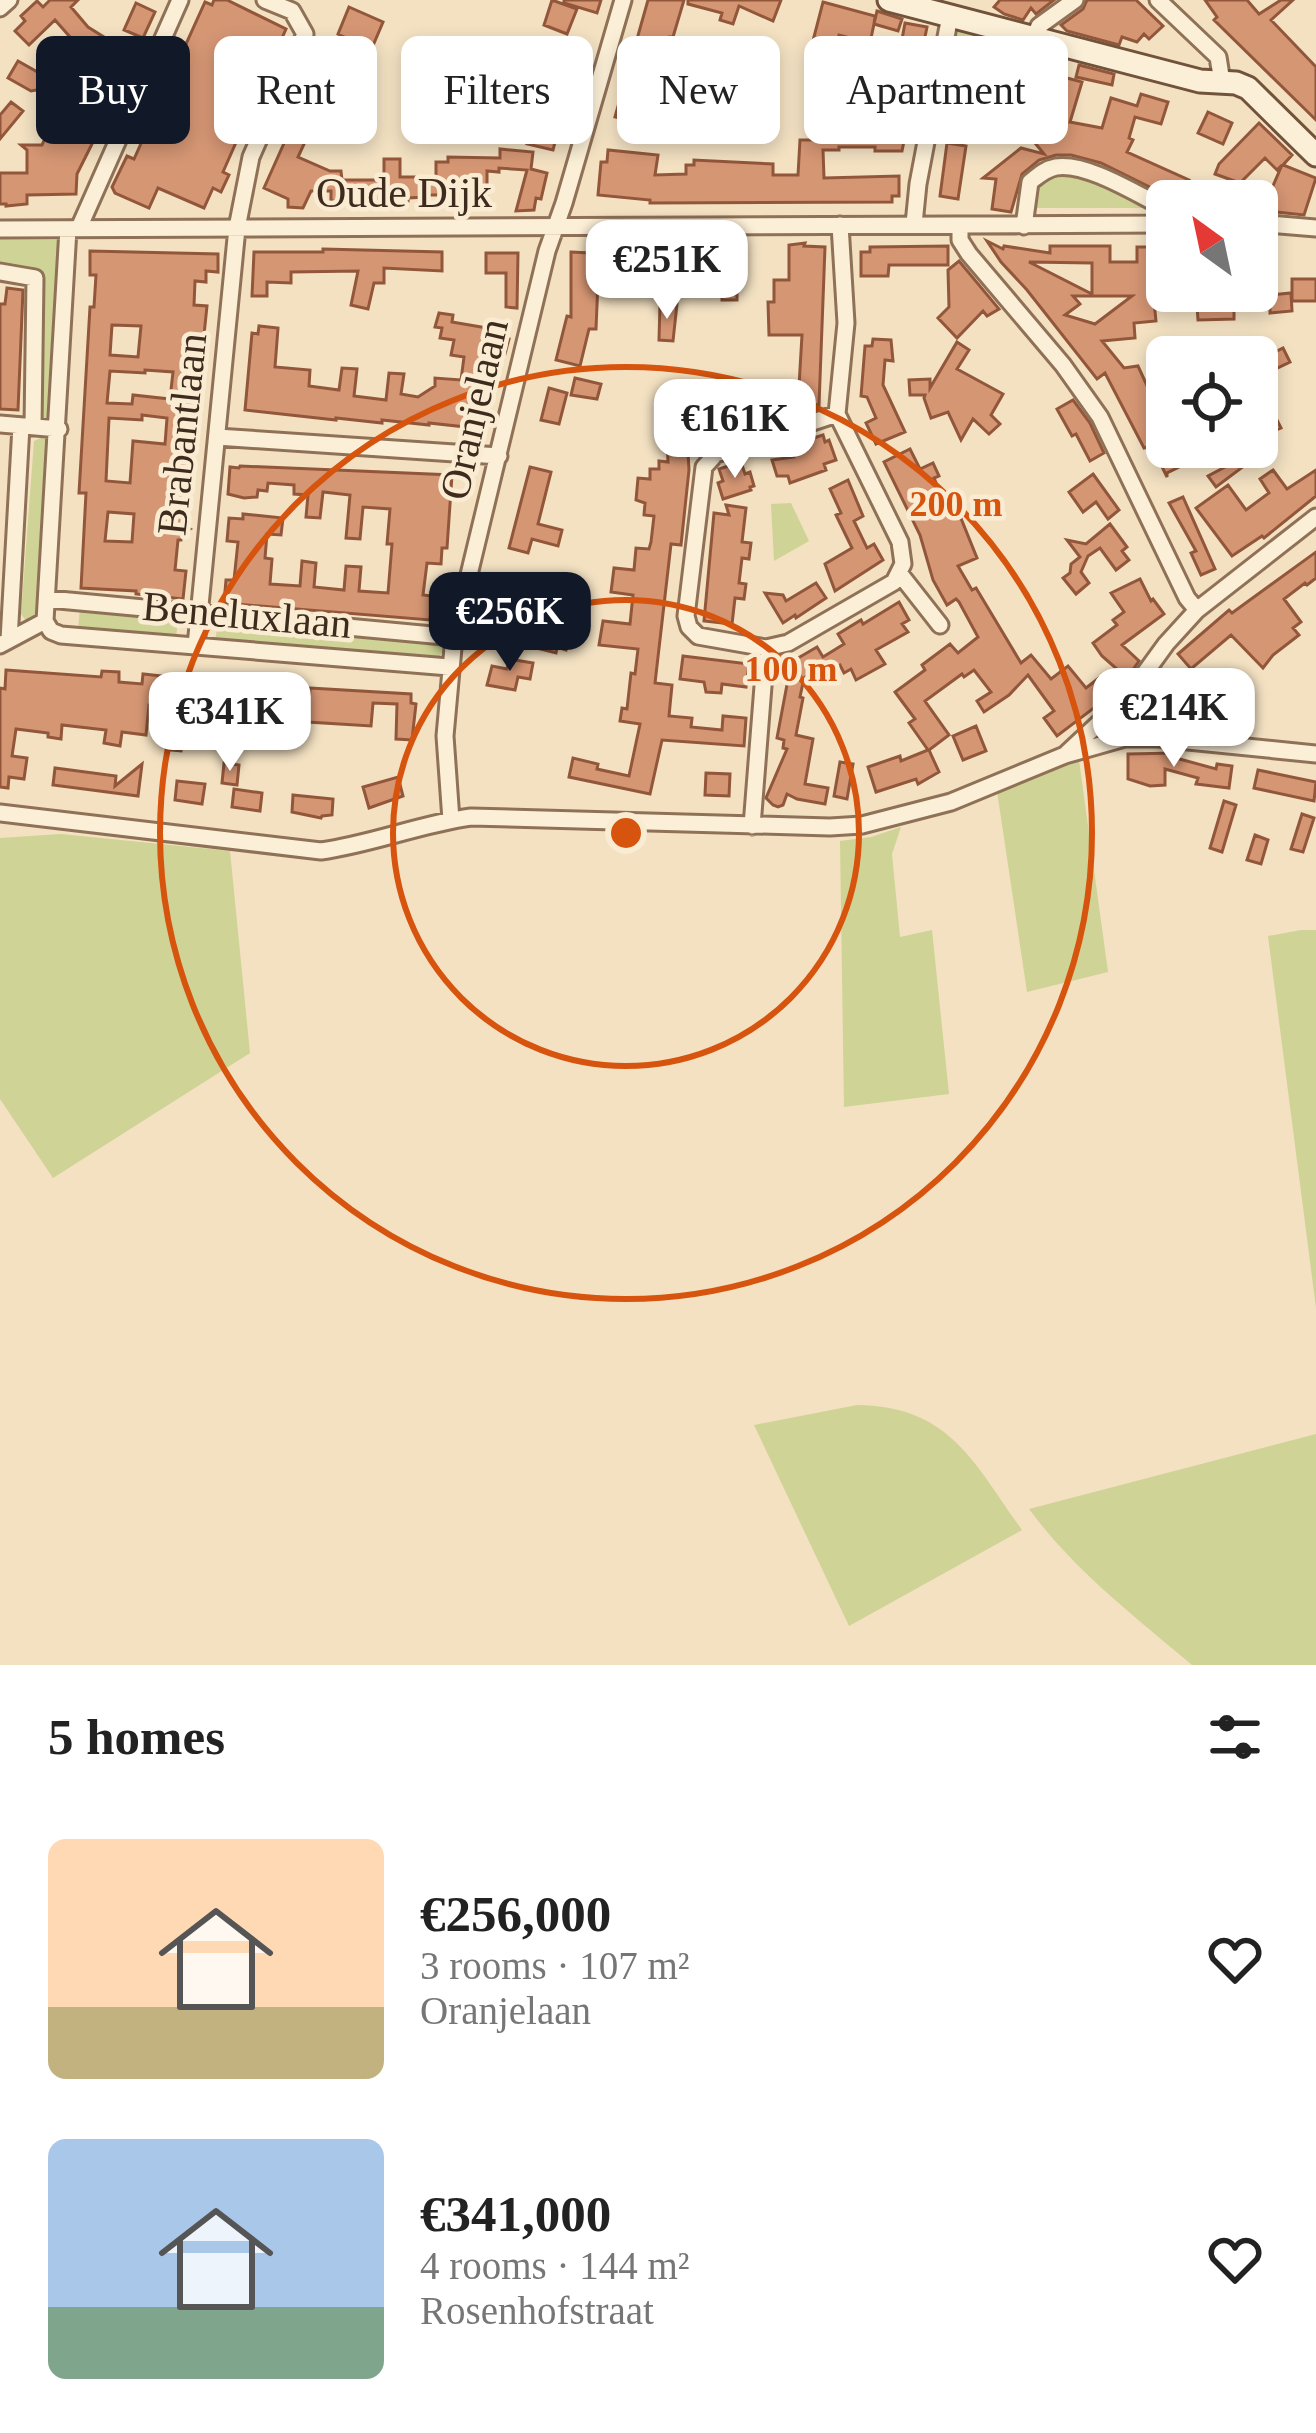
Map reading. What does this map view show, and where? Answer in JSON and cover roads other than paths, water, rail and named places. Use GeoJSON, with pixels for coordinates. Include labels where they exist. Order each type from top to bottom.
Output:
{"type":"FeatureCollection","features":[{"type":"Feature","properties":{"kind":"street"},"geometry":{"type":"LineString","coordinates":[[0,8],[9,0]]}},
{"type":"Feature","properties":{"kind":"street"},"geometry":{"type":"LineString","coordinates":[[4,643],[45,621],[74,229],[180,0]]}},
{"type":"Feature","properties":{"kind":"street","name":"Brabantlaan"},"geometry":{"type":"LineString","coordinates":[[196,646],[237,228],[250,157],[305,34],[292,11],[266,0]]}},
{"type":"Feature","properties":{"kind":"street","name":"Oranjelaan"},"geometry":{"type":"LineString","coordinates":[[452,820],[445,736],[454,637],[554,229],[622,0]]}},
{"type":"Feature","properties":{"kind":"street"},"geometry":{"type":"LineString","coordinates":[[889,0],[1026,36]]}},
{"type":"Feature","properties":{"kind":"street"},"geometry":{"type":"LineString","coordinates":[[1035,36],[1039,26],[1075,0]]}},
{"type":"Feature","properties":{"kind":"street"},"geometry":{"type":"LineString","coordinates":[[1158,0],[1218,57],[1222,82]]}},
{"type":"Feature","properties":{"kind":"street"},"geometry":{"type":"LineString","coordinates":[[914,224],[950,16]]}},
{"type":"Feature","properties":{"kind":"street"},"geometry":{"type":"LineString","coordinates":[[1068,47],[1248,88],[1316,155]]}},
{"type":"Feature","properties":{"kind":"street"},"geometry":{"type":"LineString","coordinates":[[1024,226],[1030,182],[1057,166],[1080,167],[1146,198]]}},
{"type":"Feature","properties":{"kind":"street","name":"Oude Dijk"},"geometry":{"type":"LineString","coordinates":[[0,229],[1146,224]]}},
{"type":"Feature","properties":{"kind":"street"},"geometry":{"type":"LineString","coordinates":[[837,415],[716,454],[704,467],[686,616],[698,636],[766,648],[788,644],[894,582],[900,574],[899,542],[837,415],[846,323],[840,225]]}},
{"type":"Feature","properties":{"kind":"street"},"geometry":{"type":"LineString","coordinates":[[1278,225],[1316,228]]}},
{"type":"Feature","properties":{"kind":"street"},"geometry":{"type":"LineString","coordinates":[[960,226],[960,240],[969,254],[1063,365],[1100,418],[1186,598],[1197,610]]}},
{"type":"Feature","properties":{"kind":"street"},"geometry":{"type":"LineString","coordinates":[[0,272],[35,278],[27,426],[4,643]]}},
{"type":"Feature","properties":{"kind":"street"},"geometry":{"type":"LineString","coordinates":[[0,424],[58,429]]}},
{"type":"Feature","properties":{"kind":"street"},"geometry":{"type":"LineString","coordinates":[[217,437],[499,456]]}},
{"type":"Feature","properties":{"kind":"street"},"geometry":{"type":"LineString","coordinates":[[1065,755],[1113,712],[1197,610],[1316,518]]}},
{"type":"Feature","properties":{"kind":"street"},"geometry":{"type":"LineString","coordinates":[[900,574],[940,625]]}},
{"type":"Feature","properties":{"kind":"street","name":"Beneluxlaan"},"geometry":{"type":"LineString","coordinates":[[48,599],[454,637]]}},
{"type":"Feature","properties":{"kind":"street","name":"Beneluxlaan"},"geometry":{"type":"LineString","coordinates":[[45,621],[61,635],[449,667]]}},
{"type":"Feature","properties":{"kind":"street"},"geometry":{"type":"LineString","coordinates":[[752,826],[766,648]]}},
{"type":"Feature","properties":{"kind":"street"},"geometry":{"type":"LineString","coordinates":[[1113,712],[1125,738]]}},
{"type":"Feature","properties":{"kind":"street"},"geometry":{"type":"LineString","coordinates":[[0,813],[321,850],[471,818],[862,825],[951,802],[1065,755],[1125,738],[1158,737],[1316,754]]}}]}
